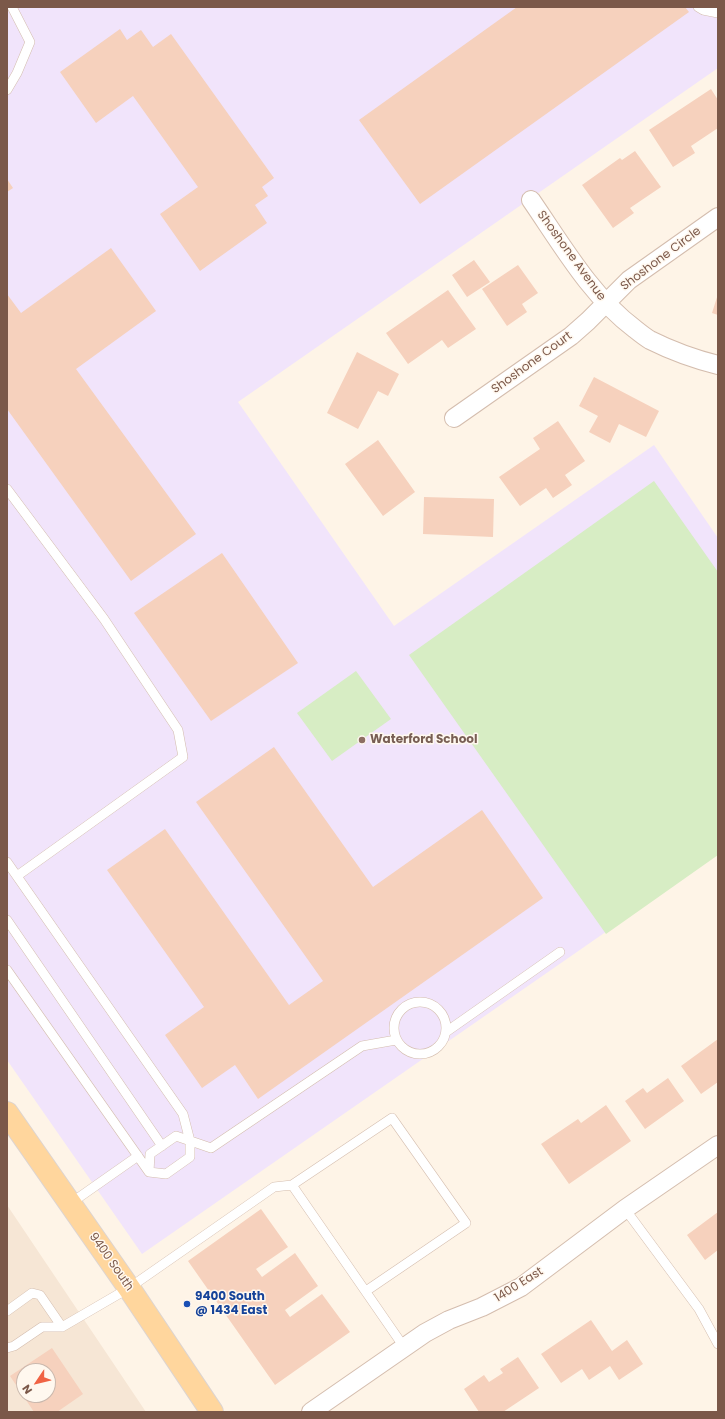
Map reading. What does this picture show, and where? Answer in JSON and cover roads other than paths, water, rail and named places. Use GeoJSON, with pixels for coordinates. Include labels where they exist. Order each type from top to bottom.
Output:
{"type":"FeatureCollection","features":[{"type":"Feature","properties":{"kind":"main road","name":"9400 South"},"geometry":{"type":"LineString","coordinates":[[7,1113],[129,1288],[212,1412]]}},
{"type":"Feature","properties":{"kind":"street","name":"Shoshone Avenue"},"geometry":{"type":"LineString","coordinates":[[531,200],[573,262],[606,304],[625,322],[649,340],[692,359],[718,365]]}},
{"type":"Feature","properties":{"kind":"street","name":"Shoshone Circle"},"geometry":{"type":"LineString","coordinates":[[606,304],[629,280],[718,217]]}},
{"type":"Feature","properties":{"kind":"street","name":"Shoshone Court"},"geometry":{"type":"LineString","coordinates":[[454,418],[571,336],[606,304]]}},
{"type":"Feature","properties":{"kind":"street","name":"1400 East"},"geometry":{"type":"LineString","coordinates":[[311,1412],[425,1333],[449,1320],[482,1307],[521,1287],[625,1210],[718,1145]]}},
{"type":"Feature","properties":{"kind":"lane"},"geometry":{"type":"LineString","coordinates":[[7,90],[17,73],[30,42],[12,7]]}},
{"type":"Feature","properties":{"kind":"lane"},"geometry":{"type":"LineString","coordinates":[[698,7],[703,10],[718,13]]}},
{"type":"Feature","properties":{"kind":"lane"},"geometry":{"type":"LineString","coordinates":[[7,489],[104,619],[178,730],[183,756],[17,876]]}},
{"type":"Feature","properties":{"kind":"lane"},"geometry":{"type":"LineString","coordinates":[[7,862],[183,1114],[190,1141],[190,1157],[166,1174],[149,1172],[7,970]]}},
{"type":"Feature","properties":{"kind":"lane"},"geometry":{"type":"LineString","coordinates":[[7,920],[162,1146]]}},
{"type":"Feature","properties":{"kind":"lane"},"geometry":{"type":"LineString","coordinates":[[446,1032],[560,952]]}},
{"type":"Feature","properties":{"kind":"lane"},"geometry":{"type":"LineString","coordinates":[[422,1001],[431,1004],[444,1016],[446,1032],[444,1040],[439,1047],[432,1052],[415,1054],[407,1051],[396,1040],[394,1021],[401,1010],[413,1002],[422,1001]]}},
{"type":"Feature","properties":{"kind":"lane"},"geometry":{"type":"LineString","coordinates":[[149,1172],[150,1154],[176,1136],[211,1148],[362,1046],[396,1040]]}},
{"type":"Feature","properties":{"kind":"lane"},"geometry":{"type":"LineString","coordinates":[[7,1348],[14,1346],[42,1327],[62,1327],[129,1288],[274,1187],[292,1185],[392,1118],[466,1223],[366,1291]]}},
{"type":"Feature","properties":{"kind":"lane"},"geometry":{"type":"LineString","coordinates":[[70,1203],[138,1156]]}},
{"type":"Feature","properties":{"kind":"lane"},"geometry":{"type":"LineString","coordinates":[[292,1185],[404,1347]]}},
{"type":"Feature","properties":{"kind":"lane"},"geometry":{"type":"LineString","coordinates":[[625,1210],[699,1309],[718,1344]]}},
{"type":"Feature","properties":{"kind":"lane"},"geometry":{"type":"LineString","coordinates":[[7,1312],[32,1293],[40,1295],[62,1327]]}},
{"type":"Feature","properties":{"kind":"place","name":"Waterford School"},"geometry":{"type":"Point","coordinates":[362,740]}},
{"type":"Feature","properties":{"kind":"place","name":"9400 South @ 1434 East"},"geometry":{"type":"Point","coordinates":[187,1304]}}]}
